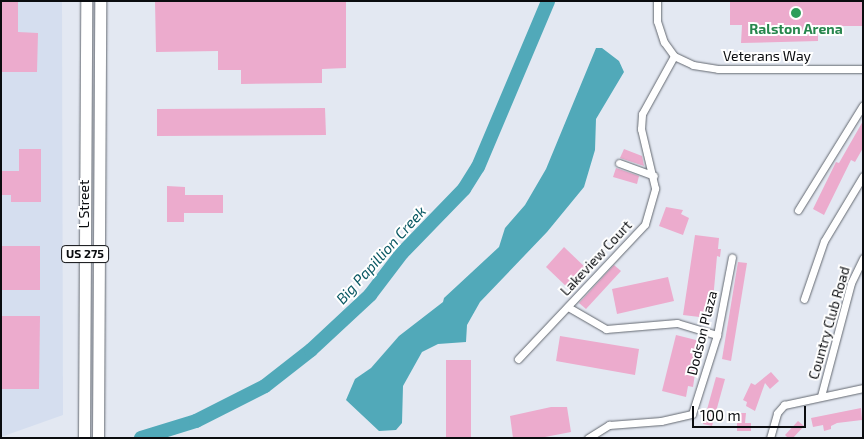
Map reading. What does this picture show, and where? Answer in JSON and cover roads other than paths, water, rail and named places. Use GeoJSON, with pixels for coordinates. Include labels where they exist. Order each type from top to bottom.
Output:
{"type":"FeatureCollection","features":[{"type":"Feature","properties":{"kind":"main road","name":"L Street"},"geometry":{"type":"LineString","coordinates":[[84,438],[86,1]]}},
{"type":"Feature","properties":{"kind":"main road","name":"L Street"},"geometry":{"type":"LineString","coordinates":[[98,438],[100,3]]}},
{"type":"Feature","properties":{"kind":"street"},"geometry":{"type":"LineString","coordinates":[[657,1],[657,21],[664,42],[674,56]]}},
{"type":"Feature","properties":{"kind":"street","name":"Veterans Way"},"geometry":{"type":"LineString","coordinates":[[674,56],[693,65],[718,69],[863,70]]}},
{"type":"Feature","properties":{"kind":"street","name":"Lakeview Court"},"geometry":{"type":"LineString","coordinates":[[518,359],[645,224],[654,199],[654,176],[641,129],[642,114],[674,56]]}},
{"type":"Feature","properties":{"kind":"street"},"geometry":{"type":"LineString","coordinates":[[798,210],[863,105]]}},
{"type":"Feature","properties":{"kind":"street"},"geometry":{"type":"LineString","coordinates":[[619,164],[654,176]]}},
{"type":"Feature","properties":{"kind":"street"},"geometry":{"type":"LineString","coordinates":[[804,299],[824,241],[863,176]]}},
{"type":"Feature","properties":{"kind":"street","name":"Dodson Plaza"},"geometry":{"type":"LineString","coordinates":[[588,438],[609,425],[661,421],[692,414],[717,335],[732,257]]}},
{"type":"Feature","properties":{"kind":"street","name":"Country Club Road"},"geometry":{"type":"LineString","coordinates":[[821,396],[851,283],[863,258]]}},
{"type":"Feature","properties":{"kind":"street"},"geometry":{"type":"LineString","coordinates":[[568,307],[606,329],[677,322],[717,335]]}},
{"type":"Feature","properties":{"kind":"street"},"geometry":{"type":"LineString","coordinates":[[770,438],[777,413],[784,405],[863,388]]}},
{"type":"Feature","properties":{"kind":"water"},"geometry":{"type":"Polygon","coordinates":[[[596,48],[602,48],[619,61],[624,72],[596,119],[595,150],[584,187],[547,232],[480,302],[467,325],[466,342],[438,344],[422,352],[403,386],[402,423],[396,430],[379,431],[346,400],[355,379],[371,368],[399,336],[443,302],[444,298],[499,247],[505,228],[525,205],[546,169],[596,48]]]}},
{"type":"Feature","properties":{"kind":"waterway","name":"Big Papillion Creek"},"geometry":{"type":"LineString","coordinates":[[141,438],[196,421],[265,386],[311,350],[370,295],[402,253],[464,189],[478,167],[548,1]]}},
{"type":"Feature","properties":{"kind":"place","name":"Ralston Arena"},"geometry":{"type":"Point","coordinates":[796,13]}}]}
